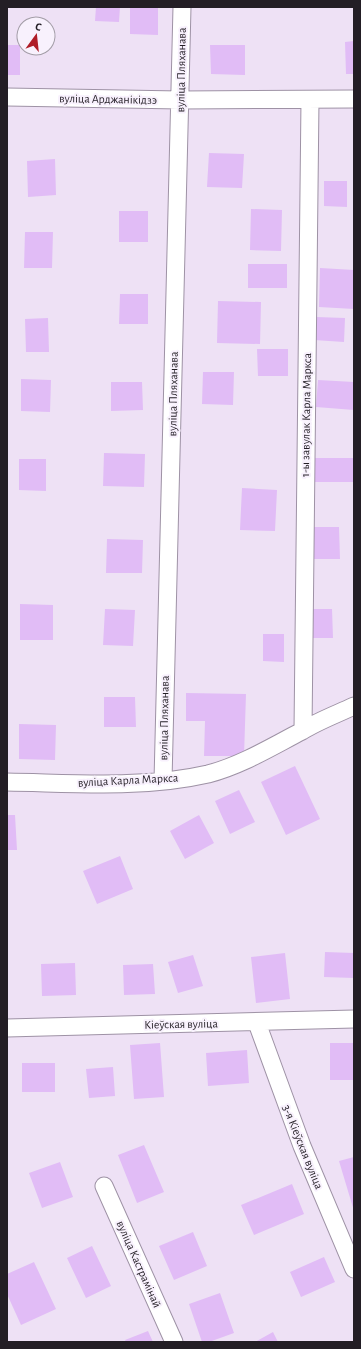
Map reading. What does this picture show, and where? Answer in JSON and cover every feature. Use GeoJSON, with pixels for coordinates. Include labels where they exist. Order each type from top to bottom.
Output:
{"type":"FeatureCollection","features":[{"type":"Feature","properties":{"kind":"street","name":"вуліца Пляханава"},"geometry":{"type":"LineString","coordinates":[[163,781],[182,7]]}},
{"type":"Feature","properties":{"kind":"street","name":"вуліца Арджанікідзэ"},"geometry":{"type":"LineString","coordinates":[[7,97],[180,100],[354,100]]}},
{"type":"Feature","properties":{"kind":"street","name":"1-ы завулак Карла Маркса"},"geometry":{"type":"LineString","coordinates":[[302,730],[310,100]]}},
{"type":"Feature","properties":{"kind":"street","name":"вуліца Карла Маркса"},"geometry":{"type":"LineString","coordinates":[[7,782],[113,783],[163,781],[215,771],[259,755],[302,730],[354,706]]}},
{"type":"Feature","properties":{"kind":"street","name":"Кіеўская вуліца"},"geometry":{"type":"LineString","coordinates":[[7,1028],[257,1023],[354,1019]]}},
{"type":"Feature","properties":{"kind":"street","name":"3-я Кіеўская вуліца"},"geometry":{"type":"LineString","coordinates":[[257,1023],[302,1146],[354,1269]]}},
{"type":"Feature","properties":{"kind":"street","name":"вуліца Кастрамінай"},"geometry":{"type":"LineString","coordinates":[[104,1186],[174,1342]]}},
{"type":"Feature","properties":{"kind":"building"},"geometry":{"type":"Polygon","coordinates":[[[96,7],[120,7],[119,22],[95,21],[96,7]]]}},
{"type":"Feature","properties":{"kind":"building"},"geometry":{"type":"Polygon","coordinates":[[[130,7],[158,7],[158,35],[130,34],[130,7]]]}},
{"type":"Feature","properties":{"kind":"building"},"geometry":{"type":"Polygon","coordinates":[[[354,41],[354,74],[346,74],[345,42],[354,41]]]}},
{"type":"Feature","properties":{"kind":"building"},"geometry":{"type":"Polygon","coordinates":[[[7,45],[16,45],[16,56],[20,56],[20,75],[7,75],[7,45]]]}},
{"type":"Feature","properties":{"kind":"building"},"geometry":{"type":"Polygon","coordinates":[[[210,45],[245,45],[245,75],[211,74],[210,45]]]}},
{"type":"Feature","properties":{"kind":"building"},"geometry":{"type":"Polygon","coordinates":[[[209,153],[244,154],[242,188],[207,187],[209,153]]]}},
{"type":"Feature","properties":{"kind":"building"},"geometry":{"type":"Polygon","coordinates":[[[55,159],[56,195],[28,197],[27,161],[55,159]]]}},
{"type":"Feature","properties":{"kind":"building"},"geometry":{"type":"Polygon","coordinates":[[[324,181],[347,181],[347,207],[324,206],[324,181]]]}},
{"type":"Feature","properties":{"kind":"building"},"geometry":{"type":"Polygon","coordinates":[[[251,209],[282,210],[281,251],[250,250],[251,209]]]}},
{"type":"Feature","properties":{"kind":"building"},"geometry":{"type":"Polygon","coordinates":[[[119,211],[148,211],[148,242],[119,242],[119,211]]]}},
{"type":"Feature","properties":{"kind":"building"},"geometry":{"type":"Polygon","coordinates":[[[25,232],[53,232],[52,268],[24,268],[25,232]]]}},
{"type":"Feature","properties":{"kind":"building"},"geometry":{"type":"Polygon","coordinates":[[[248,264],[287,264],[287,288],[248,288],[248,264]]]}},
{"type":"Feature","properties":{"kind":"building"},"geometry":{"type":"Polygon","coordinates":[[[320,268],[354,270],[354,309],[319,307],[320,268]]]}},
{"type":"Feature","properties":{"kind":"building"},"geometry":{"type":"Polygon","coordinates":[[[120,294],[148,294],[148,324],[119,324],[120,294]]]}},
{"type":"Feature","properties":{"kind":"building"},"geometry":{"type":"Polygon","coordinates":[[[218,301],[261,302],[260,344],[217,343],[218,301]]]}},
{"type":"Feature","properties":{"kind":"building"},"geometry":{"type":"Polygon","coordinates":[[[316,317],[345,318],[344,342],[314,340],[316,317]]]}},
{"type":"Feature","properties":{"kind":"building"},"geometry":{"type":"Polygon","coordinates":[[[48,318],[49,352],[26,352],[25,319],[48,318]]]}},
{"type":"Feature","properties":{"kind":"building"},"geometry":{"type":"Polygon","coordinates":[[[257,349],[288,349],[288,376],[258,376],[257,349]]]}},
{"type":"Feature","properties":{"kind":"building"},"geometry":{"type":"Polygon","coordinates":[[[203,372],[234,372],[233,405],[202,404],[203,372]]]}},
{"type":"Feature","properties":{"kind":"building"},"geometry":{"type":"Polygon","coordinates":[[[21,379],[51,380],[50,412],[21,411],[21,379]]]}},
{"type":"Feature","properties":{"kind":"building"},"geometry":{"type":"Polygon","coordinates":[[[318,380],[354,382],[354,410],[316,407],[318,380]]]}},
{"type":"Feature","properties":{"kind":"building"},"geometry":{"type":"Polygon","coordinates":[[[111,382],[142,382],[143,410],[111,411],[111,382]]]}},
{"type":"Feature","properties":{"kind":"building"},"geometry":{"type":"Polygon","coordinates":[[[104,453],[145,454],[144,487],[103,486],[104,453]]]}},
{"type":"Feature","properties":{"kind":"building"},"geometry":{"type":"Polygon","coordinates":[[[315,458],[354,458],[354,482],[314,482],[315,458]]]}},
{"type":"Feature","properties":{"kind":"building"},"geometry":{"type":"Polygon","coordinates":[[[19,459],[46,459],[46,491],[19,490],[19,459]]]}},
{"type":"Feature","properties":{"kind":"building"},"geometry":{"type":"Polygon","coordinates":[[[242,488],[277,490],[275,531],[240,530],[242,488]]]}},
{"type":"Feature","properties":{"kind":"building"},"geometry":{"type":"Polygon","coordinates":[[[311,527],[339,527],[340,559],[312,559],[311,527]]]}},
{"type":"Feature","properties":{"kind":"building"},"geometry":{"type":"Polygon","coordinates":[[[107,539],[143,540],[142,573],[106,573],[107,539]]]}},
{"type":"Feature","properties":{"kind":"building"},"geometry":{"type":"Polygon","coordinates":[[[20,604],[53,605],[53,640],[20,640],[20,604]]]}},
{"type":"Feature","properties":{"kind":"building"},"geometry":{"type":"Polygon","coordinates":[[[105,609],[135,610],[133,646],[103,645],[105,609]]]}},
{"type":"Feature","properties":{"kind":"building"},"geometry":{"type":"Polygon","coordinates":[[[308,609],[332,609],[333,638],[308,638],[308,609]]]}},
{"type":"Feature","properties":{"kind":"building"},"geometry":{"type":"Polygon","coordinates":[[[263,634],[284,634],[284,662],[263,661],[263,634]]]}},
{"type":"Feature","properties":{"kind":"building"},"geometry":{"type":"Polygon","coordinates":[[[186,693],[246,694],[244,756],[204,756],[205,721],[186,721],[186,693]]]}},
{"type":"Feature","properties":{"kind":"building"},"geometry":{"type":"Polygon","coordinates":[[[104,697],[135,697],[136,727],[104,727],[104,697]]]}},
{"type":"Feature","properties":{"kind":"building"},"geometry":{"type":"Polygon","coordinates":[[[19,724],[56,725],[55,760],[19,759],[19,724]]]}},
{"type":"Feature","properties":{"kind":"building"},"geometry":{"type":"Polygon","coordinates":[[[295,766],[320,819],[286,835],[261,782],[295,766]]]}},
{"type":"Feature","properties":{"kind":"building"},"geometry":{"type":"Polygon","coordinates":[[[239,790],[255,822],[230,834],[215,801],[239,790]]]}},
{"type":"Feature","properties":{"kind":"building"},"geometry":{"type":"Polygon","coordinates":[[[7,815],[15,815],[17,850],[7,850],[7,815]]]}},
{"type":"Feature","properties":{"kind":"building"},"geometry":{"type":"Polygon","coordinates":[[[199,815],[214,843],[185,859],[170,831],[199,815]]]}},
{"type":"Feature","properties":{"kind":"building"},"geometry":{"type":"Polygon","coordinates":[[[120,856],[133,889],[97,904],[83,871],[120,856]]]}},
{"type":"Feature","properties":{"kind":"building"},"geometry":{"type":"Polygon","coordinates":[[[325,952],[354,953],[354,978],[324,977],[325,952]]]}},
{"type":"Feature","properties":{"kind":"building"},"geometry":{"type":"Polygon","coordinates":[[[285,953],[290,999],[256,1003],[251,957],[285,953]]]}},
{"type":"Feature","properties":{"kind":"building"},"geometry":{"type":"Polygon","coordinates":[[[193,955],[203,986],[178,993],[168,962],[193,955]]]}},
{"type":"Feature","properties":{"kind":"building"},"geometry":{"type":"Polygon","coordinates":[[[75,963],[76,995],[42,996],[41,964],[75,963]]]}},
{"type":"Feature","properties":{"kind":"building"},"geometry":{"type":"Polygon","coordinates":[[[153,964],[155,994],[124,995],[123,965],[153,964]]]}},
{"type":"Feature","properties":{"kind":"building"},"geometry":{"type":"Polygon","coordinates":[[[160,1043],[164,1097],[134,1099],[130,1045],[160,1043]]]}},
{"type":"Feature","properties":{"kind":"building"},"geometry":{"type":"Polygon","coordinates":[[[330,1043],[354,1043],[354,1080],[330,1080],[330,1043]]]}},
{"type":"Feature","properties":{"kind":"building"},"geometry":{"type":"Polygon","coordinates":[[[247,1050],[249,1083],[208,1086],[206,1053],[247,1050]]]}},
{"type":"Feature","properties":{"kind":"building"},"geometry":{"type":"Polygon","coordinates":[[[22,1063],[55,1063],[55,1092],[22,1092],[22,1063]]]}},
{"type":"Feature","properties":{"kind":"building"},"geometry":{"type":"Polygon","coordinates":[[[113,1067],[115,1096],[89,1098],[86,1069],[113,1067]]]}},
{"type":"Feature","properties":{"kind":"building"},"geometry":{"type":"Polygon","coordinates":[[[144,1145],[164,1192],[137,1203],[118,1155],[144,1145]]]}},
{"type":"Feature","properties":{"kind":"building"},"geometry":{"type":"Polygon","coordinates":[[[354,1157],[354,1211],[339,1161],[354,1157]]]}},
{"type":"Feature","properties":{"kind":"building"},"geometry":{"type":"Polygon","coordinates":[[[60,1162],[73,1197],[42,1208],[29,1173],[60,1162]]]}},
{"type":"Feature","properties":{"kind":"building"},"geometry":{"type":"Polygon","coordinates":[[[292,1184],[304,1214],[254,1235],[241,1205],[292,1184]]]}},
{"type":"Feature","properties":{"kind":"building"},"geometry":{"type":"Polygon","coordinates":[[[193,1232],[207,1266],[174,1280],[159,1246],[193,1232]]]}},
{"type":"Feature","properties":{"kind":"building"},"geometry":{"type":"Polygon","coordinates":[[[92,1246],[111,1286],[86,1298],[67,1258],[92,1246]]]}},
{"type":"Feature","properties":{"kind":"building"},"geometry":{"type":"Polygon","coordinates":[[[324,1257],[335,1282],[301,1297],[290,1272],[324,1257]]]}},
{"type":"Feature","properties":{"kind":"building"},"geometry":{"type":"Polygon","coordinates":[[[34,1262],[56,1309],[21,1325],[7,1294],[7,1274],[34,1262]]]}},
{"type":"Feature","properties":{"kind":"building"},"geometry":{"type":"Polygon","coordinates":[[[220,1293],[234,1333],[209,1342],[202,1342],[189,1304],[220,1293]]]}},
{"type":"Feature","properties":{"kind":"building"},"geometry":{"type":"Polygon","coordinates":[[[148,1331],[153,1342],[126,1342],[125,1340],[148,1331]]]}},
{"type":"Feature","properties":{"kind":"building"},"geometry":{"type":"Polygon","coordinates":[[[273,1332],[278,1342],[255,1342],[273,1332]]]}}]}
